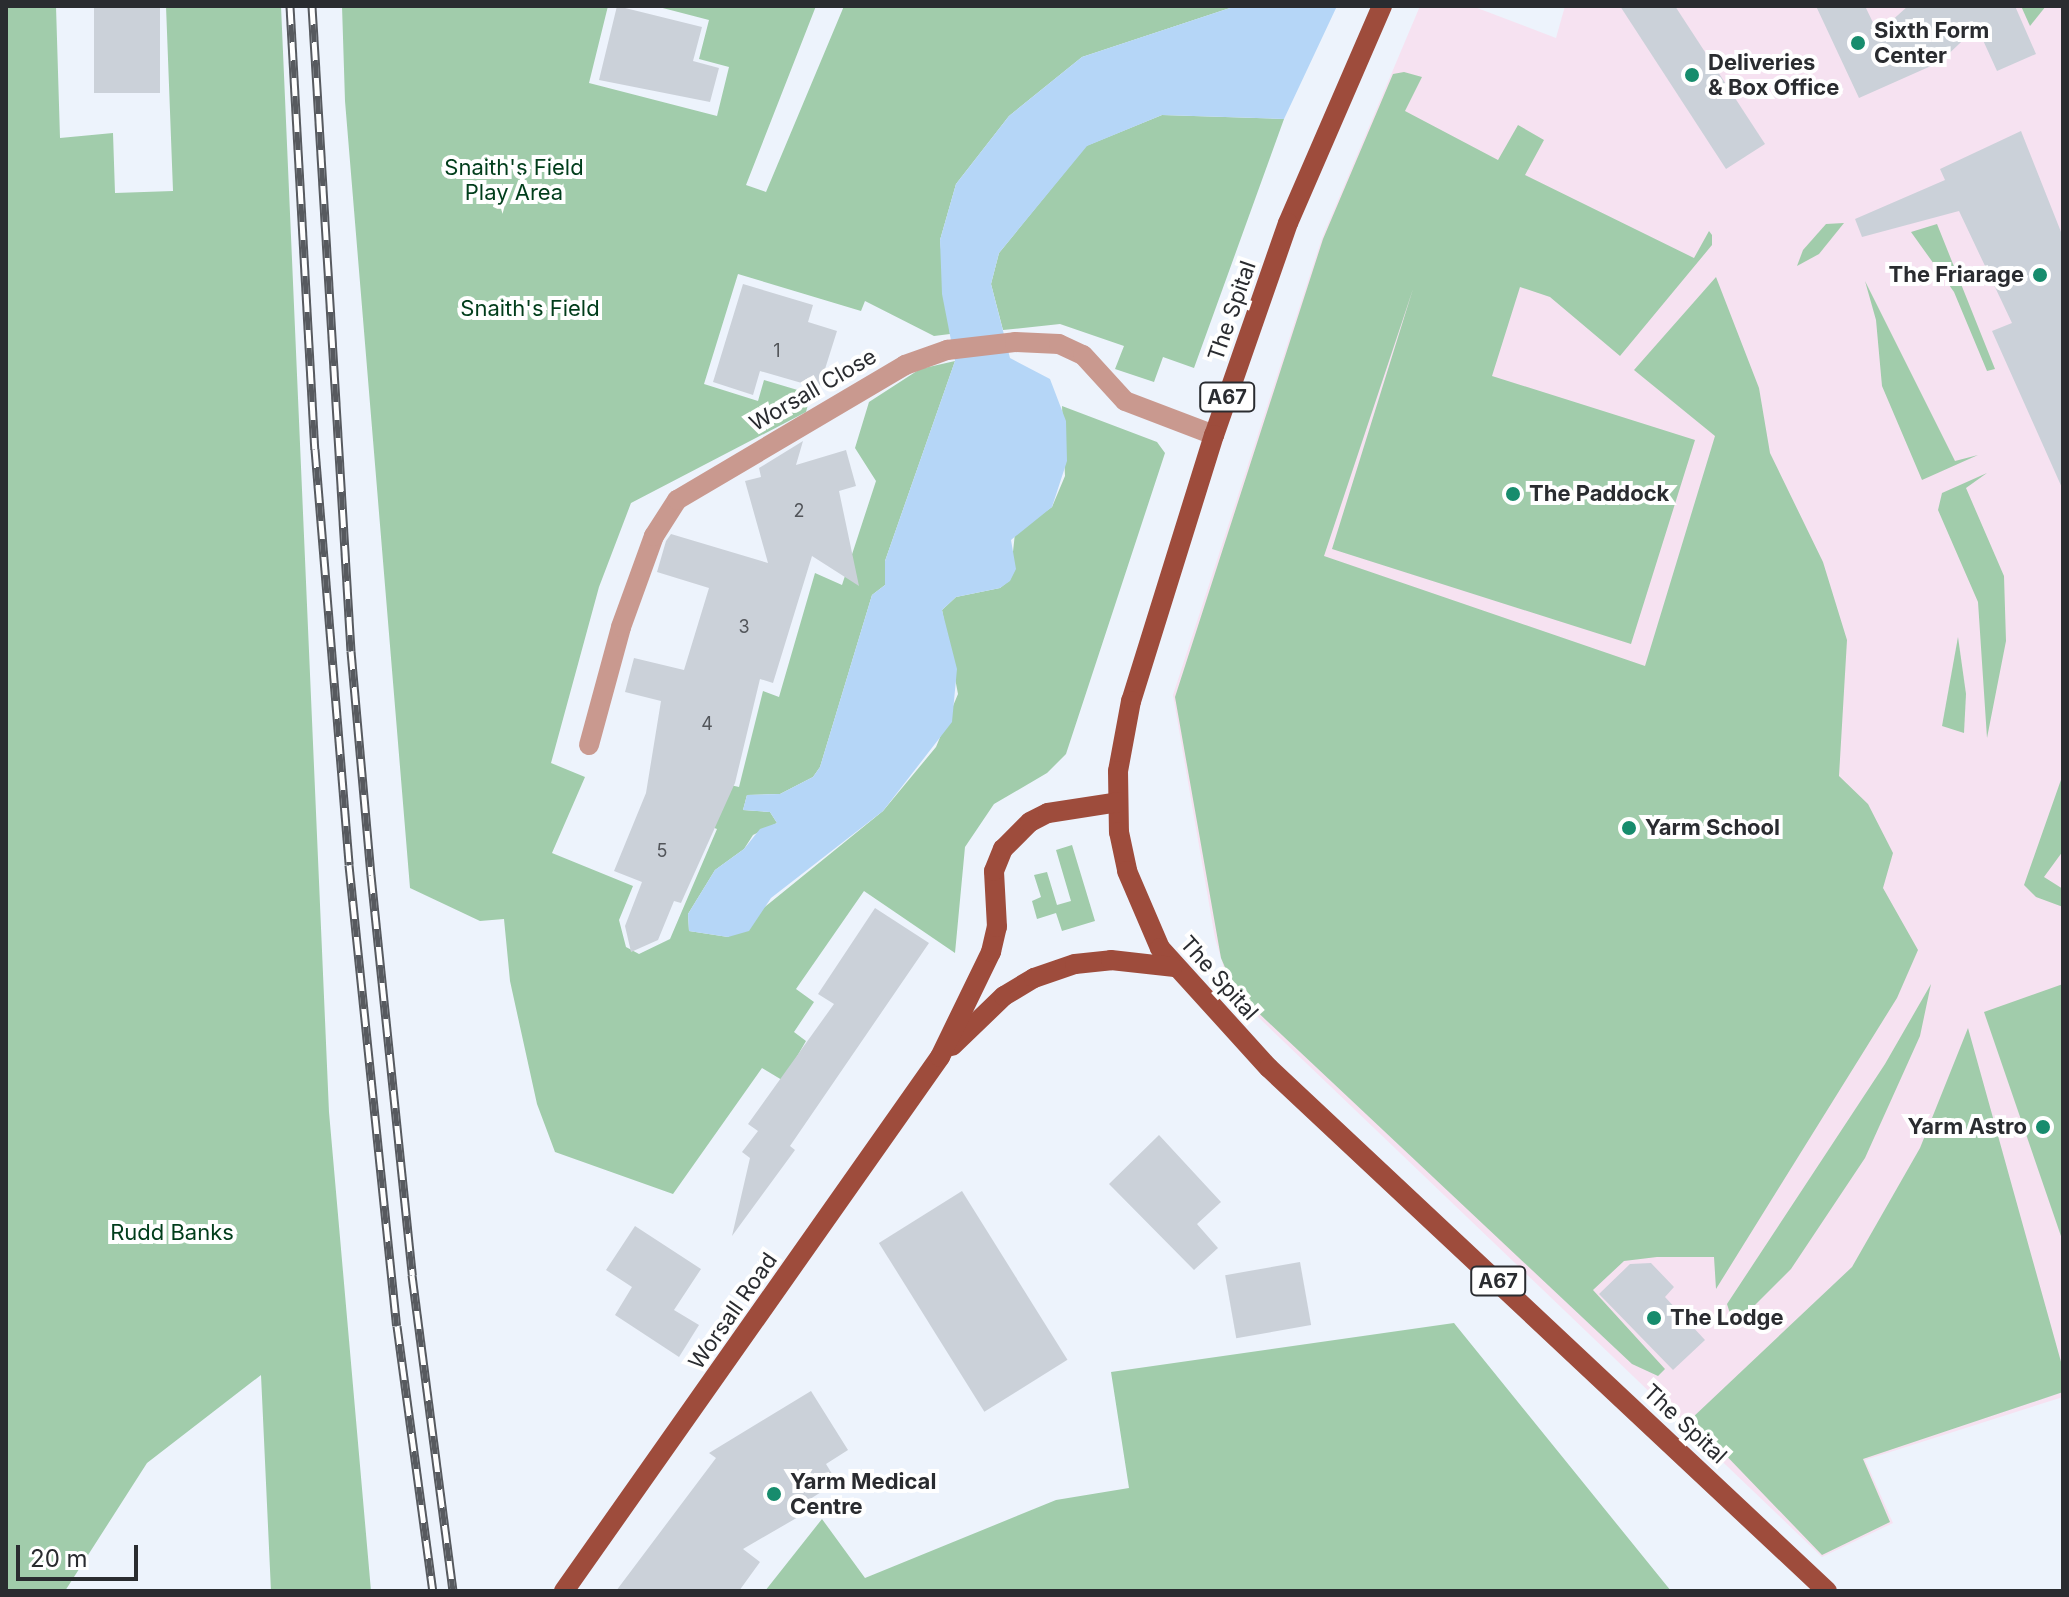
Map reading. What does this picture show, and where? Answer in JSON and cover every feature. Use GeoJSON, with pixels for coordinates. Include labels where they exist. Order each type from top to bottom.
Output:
{"type":"FeatureCollection","features":[{"type":"Feature","properties":{"kind":"main road","name":"The Spital"},"geometry":{"type":"LineString","coordinates":[[1382,6],[1305,179],[1214,435],[1127,718],[1118,802],[1122,853],[1132,889],[1173,967],[1269,1068],[1827,1591]]}},
{"type":"Feature","properties":{"kind":"main road","name":"Worsall Road"},"geometry":{"type":"LineString","coordinates":[[564,1591],[940,1057],[991,952],[997,927],[994,871],[1003,849],[1030,822],[1048,813],[1118,802]]}},
{"type":"Feature","properties":{"kind":"main road","name":"Worsall Road"},"geometry":{"type":"LineString","coordinates":[[940,1057],[1004,996],[1034,978],[1075,964],[1111,960],[1173,967]]}},
{"type":"Feature","properties":{"kind":"street","name":"Worsall Close"},"geometry":{"type":"LineString","coordinates":[[589,745],[621,627],[654,536],[677,500],[905,365],[947,350],[1015,342],[1077,351],[1118,397],[1214,435]]}},
{"type":"Feature","properties":{"kind":"shaded area","name":"Yarm School"},"geometry":{"type":"Polygon","coordinates":[[[1420,6],[1472,6],[1556,38],[1565,6],[2063,6],[2063,1397],[1865,1460],[1893,1523],[1822,1557],[1256,1015],[1230,988],[1215,938],[1173,695],[1322,238],[1420,6]]]}},
{"type":"Feature","properties":{"kind":"green space","name":"Rudd Banks"},"geometry":{"type":"Polygon","coordinates":[[[6,6],[56,6],[60,138],[113,133],[115,193],[173,191],[166,6],[281,6],[329,1112],[371,1591],[271,1591],[261,1375],[147,1463],[65,1591],[6,1591],[6,6]]]}},
{"type":"Feature","properties":{"kind":"green space"},"geometry":{"type":"Polygon","coordinates":[[[342,6],[608,6],[589,83],[717,116],[729,67],[699,59],[709,20],[655,6],[816,6],[746,185],[766,192],[844,6],[1236,6],[1082,57],[1009,116],[956,184],[940,240],[950,334],[934,336],[865,301],[861,311],[738,274],[704,384],[758,401],[764,380],[811,394],[806,412],[631,503],[599,587],[551,763],[585,777],[552,853],[633,886],[619,920],[626,947],[639,954],[670,939],[717,829],[691,819],[695,777],[739,787],[763,691],[779,697],[815,573],[842,585],[876,481],[855,448],[869,402],[920,369],[955,361],[885,561],[885,585],[872,595],[820,767],[813,777],[780,794],[747,795],[743,810],[770,812],[777,823],[753,835],[744,849],[715,870],[688,914],[689,931],[728,937],[883,811],[936,747],[958,694],[942,610],[956,597],[1000,588],[1010,580],[1015,533],[1052,507],[1065,476],[1062,406],[1157,442],[1165,453],[1066,754],[1047,773],[994,804],[965,847],[955,953],[864,891],[796,989],[814,1002],[794,1032],[806,1041],[792,1065],[782,1080],[762,1068],[673,1194],[555,1152],[537,1104],[510,981],[504,919],[480,921],[410,888],[345,101],[342,6]]]}},
{"type":"Feature","properties":{"kind":"green space"},"geometry":{"type":"Polygon","coordinates":[[[2021,6],[2046,6],[2030,26],[2021,6]]]}},
{"type":"Feature","properties":{"kind":"green space"},"geometry":{"type":"Polygon","coordinates":[[[1404,72],[1422,77],[1405,111],[1498,160],[1518,125],[1544,140],[1525,175],[1694,258],[1709,231],[1712,245],[1620,356],[1550,297],[1520,287],[1492,376],[1695,440],[1631,644],[1332,549],[1413,289],[1324,556],[1645,666],[1715,436],[1634,370],[1716,277],[1759,388],[1770,453],[1823,562],[1847,640],[1839,776],[1868,804],[1893,853],[1883,888],[1918,950],[1897,998],[1716,1289],[1714,1257],[1657,1257],[1624,1261],[1593,1290],[1665,1369],[1658,1376],[1632,1364],[1250,1005],[1233,986],[1221,958],[1175,697],[1323,239],[1393,74],[1404,72]]]}},
{"type":"Feature","properties":{"kind":"green space"},"geometry":{"type":"Polygon","coordinates":[[[1162,115],[1284,119],[1194,368],[1163,357],[1154,382],[1115,369],[1124,346],[1060,324],[1003,330],[991,284],[999,253],[1086,146],[1162,115]]]}},
{"type":"Feature","properties":{"kind":"green space"},"geometry":{"type":"Polygon","coordinates":[[[1844,223],[1819,254],[1797,266],[1803,250],[1826,224],[1844,223]]]}},
{"type":"Feature","properties":{"kind":"green space"},"geometry":{"type":"Polygon","coordinates":[[[1937,224],[1995,369],[1987,371],[1954,292],[1911,232],[1937,224]]]}},
{"type":"Feature","properties":{"kind":"green space"},"geometry":{"type":"Polygon","coordinates":[[[1865,281],[1955,461],[1978,455],[1922,480],[1882,386],[1876,320],[1865,281]]]}},
{"type":"Feature","properties":{"kind":"green space"},"geometry":{"type":"Polygon","coordinates":[[[1987,473],[1966,488],[2004,576],[2006,641],[1987,738],[1978,602],[1938,510],[1942,493],[1987,473]]]}},
{"type":"Feature","properties":{"kind":"green space"},"geometry":{"type":"Polygon","coordinates":[[[1958,637],[1966,694],[1964,733],[1942,726],[1958,637]]]}},
{"type":"Feature","properties":{"kind":"green space"},"geometry":{"type":"Polygon","coordinates":[[[2063,774],[2063,851],[2044,877],[2063,889],[2063,907],[2036,897],[2024,885],[2063,774]]]}},
{"type":"Feature","properties":{"kind":"green space"},"geometry":{"type":"Polygon","coordinates":[[[1072,845],[1095,921],[1062,931],[1056,913],[1037,919],[1032,901],[1041,897],[1034,875],[1047,872],[1057,905],[1071,901],[1056,850],[1072,845]]]}},
{"type":"Feature","properties":{"kind":"green space"},"geometry":{"type":"Polygon","coordinates":[[[1931,984],[1920,1036],[1865,1158],[1791,1269],[1734,1326],[1727,1304],[1885,1064],[1931,984]]]}},
{"type":"Feature","properties":{"kind":"green space","name":"Yarm Astro"},"geometry":{"type":"Polygon","coordinates":[[[2063,984],[2063,1242],[1984,1012],[2063,984]]]}},
{"type":"Feature","properties":{"kind":"green space"},"geometry":{"type":"Polygon","coordinates":[[[1968,1028],[2063,1369],[2063,1392],[1863,1459],[1890,1522],[1822,1555],[1691,1419],[1852,1267],[1920,1148],[1968,1028]]]}},
{"type":"Feature","properties":{"kind":"green space"},"geometry":{"type":"Polygon","coordinates":[[[1454,1323],[1671,1591],[765,1591],[822,1519],[865,1578],[1056,1500],[1129,1488],[1111,1372],[1454,1323]]]}},
{"type":"Feature","properties":{"kind":"water"},"geometry":{"type":"Polygon","coordinates":[[[1236,6],[1337,6],[1284,119],[1162,115],[1087,146],[999,253],[991,284],[1010,358],[1050,379],[1066,421],[1067,461],[1052,507],[1011,540],[1016,569],[1010,581],[1000,588],[956,597],[942,610],[957,669],[952,722],[883,811],[771,898],[749,931],[728,937],[689,931],[688,914],[715,870],[744,849],[760,829],[777,823],[770,812],[743,810],[747,795],[780,794],[813,777],[820,767],[872,595],[885,585],[885,561],[955,361],[942,294],[940,240],[956,184],[1009,116],[1082,57],[1236,6]]]}},
{"type":"Feature","properties":{"kind":"building"},"geometry":{"type":"Polygon","coordinates":[[[94,6],[160,6],[160,93],[94,93],[94,6]]]}},
{"type":"Feature","properties":{"kind":"building"},"geometry":{"type":"Polygon","coordinates":[[[617,6],[702,27],[693,61],[719,68],[710,102],[599,80],[617,6]]]}},
{"type":"Feature","properties":{"kind":"building","name":"Deliveries & Box Office"},"geometry":{"type":"Polygon","coordinates":[[[1620,6],[1675,6],[1765,144],[1726,169],[1620,6]]]}},
{"type":"Feature","properties":{"kind":"building"},"geometry":{"type":"Polygon","coordinates":[[[1816,6],[1865,6],[1878,33],[1908,6],[2015,6],[2036,54],[1997,71],[1977,27],[1940,62],[1859,98],[1816,6]]]}},
{"type":"Feature","properties":{"kind":"building","name":"The Friarage"},"geometry":{"type":"Polygon","coordinates":[[[2021,131],[2063,237],[2063,490],[1992,331],[2012,323],[1959,211],[1862,237],[1855,219],[1945,180],[1940,169],[2021,131]]]}},
{"type":"Feature","properties":{"kind":"building"},"geometry":{"type":"Polygon","coordinates":[[[743,284],[813,305],[808,322],[837,331],[819,388],[760,371],[753,395],[713,382],[743,284]]]}},
{"type":"Feature","properties":{"kind":"building"},"geometry":{"type":"Polygon","coordinates":[[[803,441],[796,465],[846,450],[856,486],[839,491],[859,586],[812,556],[773,683],[760,679],[735,783],[681,903],[674,901],[658,940],[631,952],[625,926],[642,882],[614,871],[646,793],[661,701],[625,692],[634,658],[684,670],[709,588],[657,572],[666,541],[671,534],[768,563],[745,481],[761,477],[759,468],[803,441]]]}},
{"type":"Feature","properties":{"kind":"building"},"geometry":{"type":"Polygon","coordinates":[[[875,908],[929,943],[790,1146],[795,1150],[732,1236],[750,1158],[742,1152],[758,1131],[748,1124],[834,1004],[818,994],[875,908]]]}},
{"type":"Feature","properties":{"kind":"building"},"geometry":{"type":"Polygon","coordinates":[[[1159,1135],[1221,1202],[1197,1224],[1218,1248],[1194,1270],[1109,1184],[1159,1135]]]}},
{"type":"Feature","properties":{"kind":"building"},"geometry":{"type":"Polygon","coordinates":[[[962,1191],[1067,1360],[984,1412],[879,1243],[962,1191]]]}},
{"type":"Feature","properties":{"kind":"building"},"geometry":{"type":"Polygon","coordinates":[[[635,1226],[701,1269],[674,1310],[699,1325],[679,1357],[615,1315],[632,1287],[606,1270],[635,1226]]]}},
{"type":"Feature","properties":{"kind":"building"},"geometry":{"type":"Polygon","coordinates":[[[1300,1262],[1311,1325],[1236,1338],[1225,1275],[1300,1262]]]}},
{"type":"Feature","properties":{"kind":"building","name":"The Lodge"},"geometry":{"type":"Polygon","coordinates":[[[1651,1263],[1674,1287],[1665,1297],[1705,1340],[1673,1370],[1599,1294],[1630,1264],[1651,1263]]]}},
{"type":"Feature","properties":{"kind":"building","name":"Yarm Medical Centre"},"geometry":{"type":"Polygon","coordinates":[[[811,1391],[848,1450],[826,1464],[837,1482],[807,1501],[812,1509],[743,1549],[760,1562],[739,1591],[616,1591],[716,1458],[709,1453],[811,1391]]]}},
{"type":"Feature","properties":{"kind":"railway"},"geometry":{"type":"LineString","coordinates":[[290,6],[315,449],[349,865],[397,1326],[433,1591]]}},
{"type":"Feature","properties":{"kind":"railway"},"geometry":{"type":"LineString","coordinates":[[312,6],[351,651],[412,1275],[453,1591]]}},
{"type":"Feature","properties":{"kind":"place","name":"Sixth Form Center"},"geometry":{"type":"Point","coordinates":[1858,43]}},
{"type":"Feature","properties":{"kind":"place","name":"Deliveries & Box Office"},"geometry":{"type":"Point","coordinates":[1692,75]}},
{"type":"Feature","properties":{"kind":"place","name":"The Friarage"},"geometry":{"type":"Point","coordinates":[2040,275]}},
{"type":"Feature","properties":{"kind":"place","name":"The Paddock"},"geometry":{"type":"Point","coordinates":[1513,494]}},
{"type":"Feature","properties":{"kind":"place","name":"Yarm School"},"geometry":{"type":"Point","coordinates":[1629,828]}},
{"type":"Feature","properties":{"kind":"place","name":"Yarm Astro"},"geometry":{"type":"Point","coordinates":[2043,1127]}},
{"type":"Feature","properties":{"kind":"place","name":"The Lodge"},"geometry":{"type":"Point","coordinates":[1654,1318]}},
{"type":"Feature","properties":{"kind":"place","name":"Yarm Medical Centre"},"geometry":{"type":"Point","coordinates":[774,1494]}},
{"type":"Feature","properties":{"kind":"park label","name":"Snaith's Field Play Area"},"geometry":{"type":"Point","coordinates":[514,180]}},
{"type":"Feature","properties":{"kind":"park label","name":"Snaith's Field"},"geometry":{"type":"Point","coordinates":[530,309]}}]}
